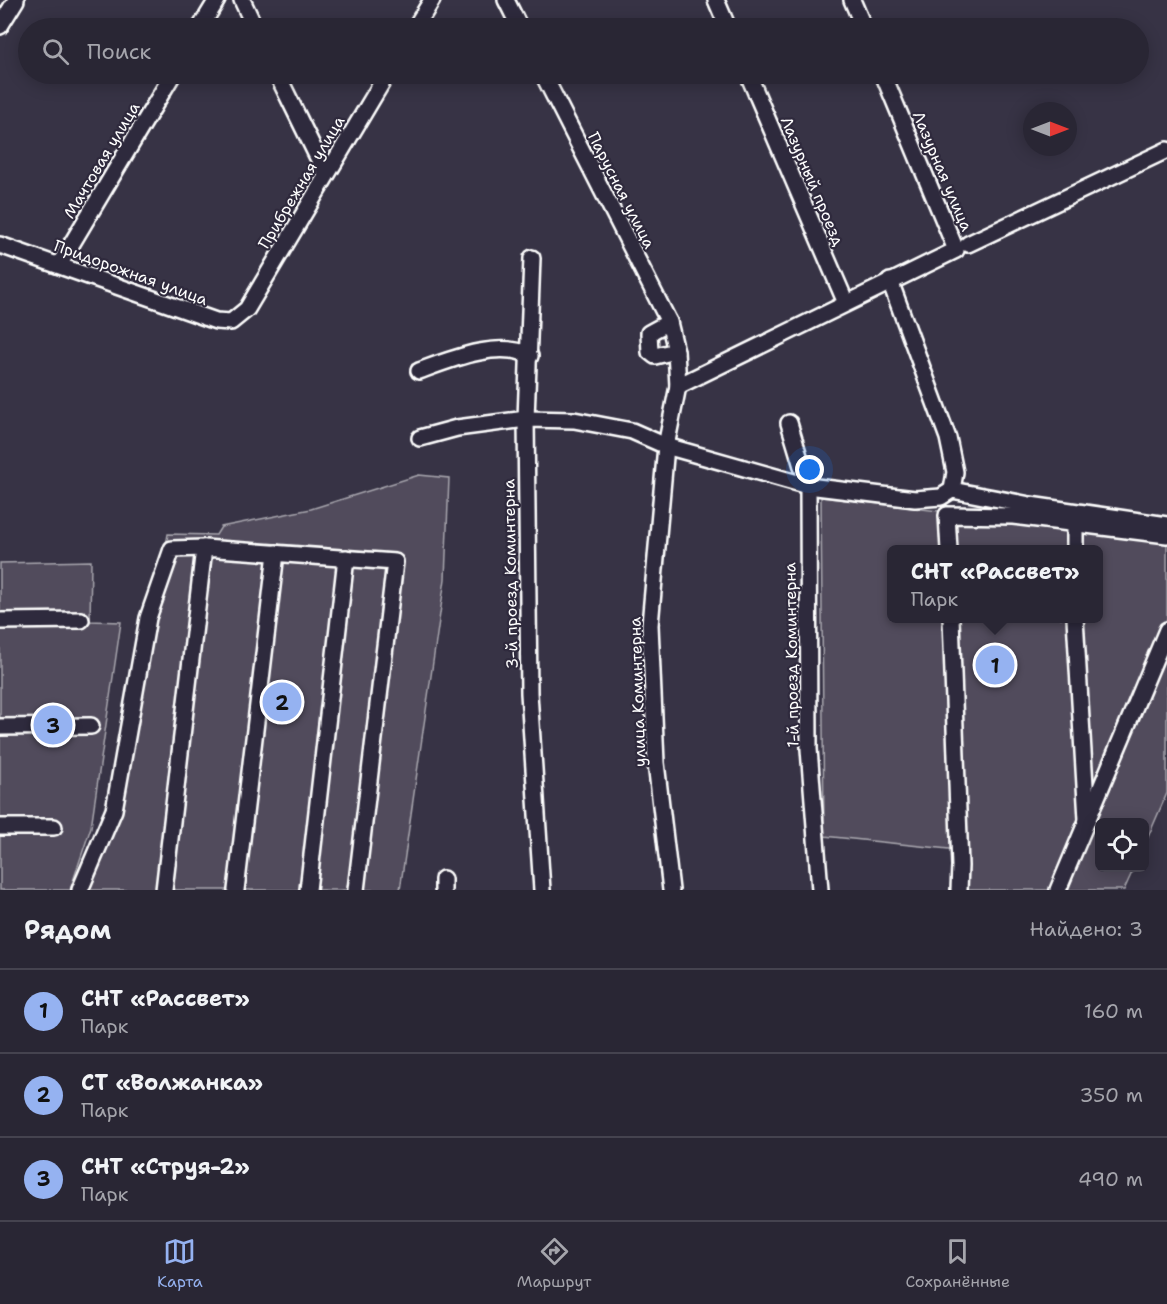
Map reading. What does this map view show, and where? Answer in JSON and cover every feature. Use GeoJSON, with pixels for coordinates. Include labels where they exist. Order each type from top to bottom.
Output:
{"type":"FeatureCollection","features":[{"type":"Feature","properties":{"kind":"street"},"geometry":{"type":"LineString","coordinates":[[0,26],[16,0]]}},
{"type":"Feature","properties":{"kind":"street"},"geometry":{"type":"LineString","coordinates":[[206,18],[217,0]]}},
{"type":"Feature","properties":{"kind":"street"},"geometry":{"type":"LineString","coordinates":[[242,0],[250,18]]}},
{"type":"Feature","properties":{"kind":"street"},"geometry":{"type":"LineString","coordinates":[[420,18],[432,0]]}},
{"type":"Feature","properties":{"kind":"street"},"geometry":{"type":"LineString","coordinates":[[506,0],[515,18]]}},
{"type":"Feature","properties":{"kind":"street"},"geometry":{"type":"LineString","coordinates":[[716,0],[724,18]]}},
{"type":"Feature","properties":{"kind":"street"},"geometry":{"type":"LineString","coordinates":[[852,0],[860,18]]}},
{"type":"Feature","properties":{"kind":"street","name":"Мачтовая улица"},"geometry":{"type":"LineString","coordinates":[[59,265],[167,84]]}},
{"type":"Feature","properties":{"kind":"street"},"geometry":{"type":"LineString","coordinates":[[282,84],[326,174]]}},
{"type":"Feature","properties":{"kind":"street","name":"Прибрежная улица"},"geometry":{"type":"LineString","coordinates":[[247,309],[381,84]]}},
{"type":"Feature","properties":{"kind":"street","name":"Парусная улица"},"geometry":{"type":"LineString","coordinates":[[548,84],[669,322]]}},
{"type":"Feature","properties":{"kind":"street","name":"Лазурный проезд"},"geometry":{"type":"LineString","coordinates":[[752,84],[846,303]]}},
{"type":"Feature","properties":{"kind":"street","name":"Лазурная улица"},"geometry":{"type":"LineString","coordinates":[[888,84],[962,247]]}},
{"type":"Feature","properties":{"kind":"street"},"geometry":{"type":"LineString","coordinates":[[678,386],[890,281],[1167,150]]}},
{"type":"Feature","properties":{"kind":"street","name":"Придорожная улица"},"geometry":{"type":"LineString","coordinates":[[0,245],[216,321],[231,322],[247,309]]}},
{"type":"Feature","properties":{"kind":"street","name":"3-й проезд Коминтерна"},"geometry":{"type":"LineString","coordinates":[[532,258],[526,419],[529,693],[542,890]]}},
{"type":"Feature","properties":{"kind":"street"},"geometry":{"type":"LineString","coordinates":[[890,281],[948,438],[955,472],[952,490]]}},
{"type":"Feature","properties":{"kind":"street"},"geometry":{"type":"LineString","coordinates":[[669,322],[649,333],[650,352],[655,356],[676,351]]}},
{"type":"Feature","properties":{"kind":"street","name":"улица Коминтерна"},"geometry":{"type":"LineString","coordinates":[[669,322],[676,351],[678,386],[666,446],[650,626],[656,763],[671,890]]}},
{"type":"Feature","properties":{"kind":"street"},"geometry":{"type":"LineString","coordinates":[[420,371],[464,354],[519,350],[530,356]]}},
{"type":"Feature","properties":{"kind":"street"},"geometry":{"type":"LineString","coordinates":[[420,438],[457,428],[526,419],[574,420],[620,429],[666,446],[808,486],[915,499],[941,497],[952,490],[1030,505],[1167,525]]}},
{"type":"Feature","properties":{"kind":"street","name":"1-й проезд Коминтерна"},"geometry":{"type":"LineString","coordinates":[[789,423],[808,486],[809,749],[820,890]]}},
{"type":"Feature","properties":{"kind":"street"},"geometry":{"type":"LineString","coordinates":[[949,545],[948,515],[1013,516],[1167,535]]}},
{"type":"Feature","properties":{"kind":"street"},"geometry":{"type":"LineString","coordinates":[[1075,524],[1075,545]]}},
{"type":"Feature","properties":{"kind":"street"},"geometry":{"type":"LineString","coordinates":[[164,890],[204,548]]}},
{"type":"Feature","properties":{"kind":"street"},"geometry":{"type":"LineString","coordinates":[[80,890],[114,810],[148,618],[172,549],[204,548],[395,562],[356,890]]}},
{"type":"Feature","properties":{"kind":"street"},"geometry":{"type":"LineString","coordinates":[[236,890],[276,553]]}},
{"type":"Feature","properties":{"kind":"street"},"geometry":{"type":"LineString","coordinates":[[308,890],[346,558]]}},
{"type":"Feature","properties":{"kind":"street"},"geometry":{"type":"LineString","coordinates":[[0,621],[81,620]]}},
{"type":"Feature","properties":{"kind":"street"},"geometry":{"type":"LineString","coordinates":[[951,623],[959,890]]}},
{"type":"Feature","properties":{"kind":"street"},"geometry":{"type":"LineString","coordinates":[[1076,623],[1087,822]]}},
{"type":"Feature","properties":{"kind":"street"},"geometry":{"type":"LineString","coordinates":[[1058,890],[1167,630]]}},
{"type":"Feature","properties":{"kind":"street"},"geometry":{"type":"LineString","coordinates":[[0,727],[91,726]]}},
{"type":"Feature","properties":{"kind":"street"},"geometry":{"type":"LineString","coordinates":[[0,828],[54,827]]}},
{"type":"Feature","properties":{"kind":"shaded area"},"geometry":{"type":"Polygon","coordinates":[[[419,475],[449,478],[445,579],[400,890],[88,890],[115,825],[168,534],[216,535],[221,527],[311,509],[419,475]]]}},
{"type":"Feature","properties":{"kind":"shaded area"},"geometry":{"type":"Polygon","coordinates":[[[821,497],[1167,538],[1167,793],[1149,835],[1149,818],[1095,818],[1095,872],[1132,872],[1124,890],[955,890],[958,850],[824,836],[821,497]]]}},
{"type":"Feature","properties":{"kind":"shaded area"},"geometry":{"type":"Polygon","coordinates":[[[91,561],[90,621],[121,622],[91,827],[70,890],[0,890],[0,563],[91,561]]]}},
{"type":"Feature","properties":{"kind":"place","name":"СНТ «Рассвет»"},"geometry":{"type":"Point","coordinates":[995,665]}},
{"type":"Feature","properties":{"kind":"place","name":"СТ «Волжанка»"},"geometry":{"type":"Point","coordinates":[282,702]}},
{"type":"Feature","properties":{"kind":"place","name":"СНТ «Струя-2»"},"geometry":{"type":"Point","coordinates":[53,725]}}]}
